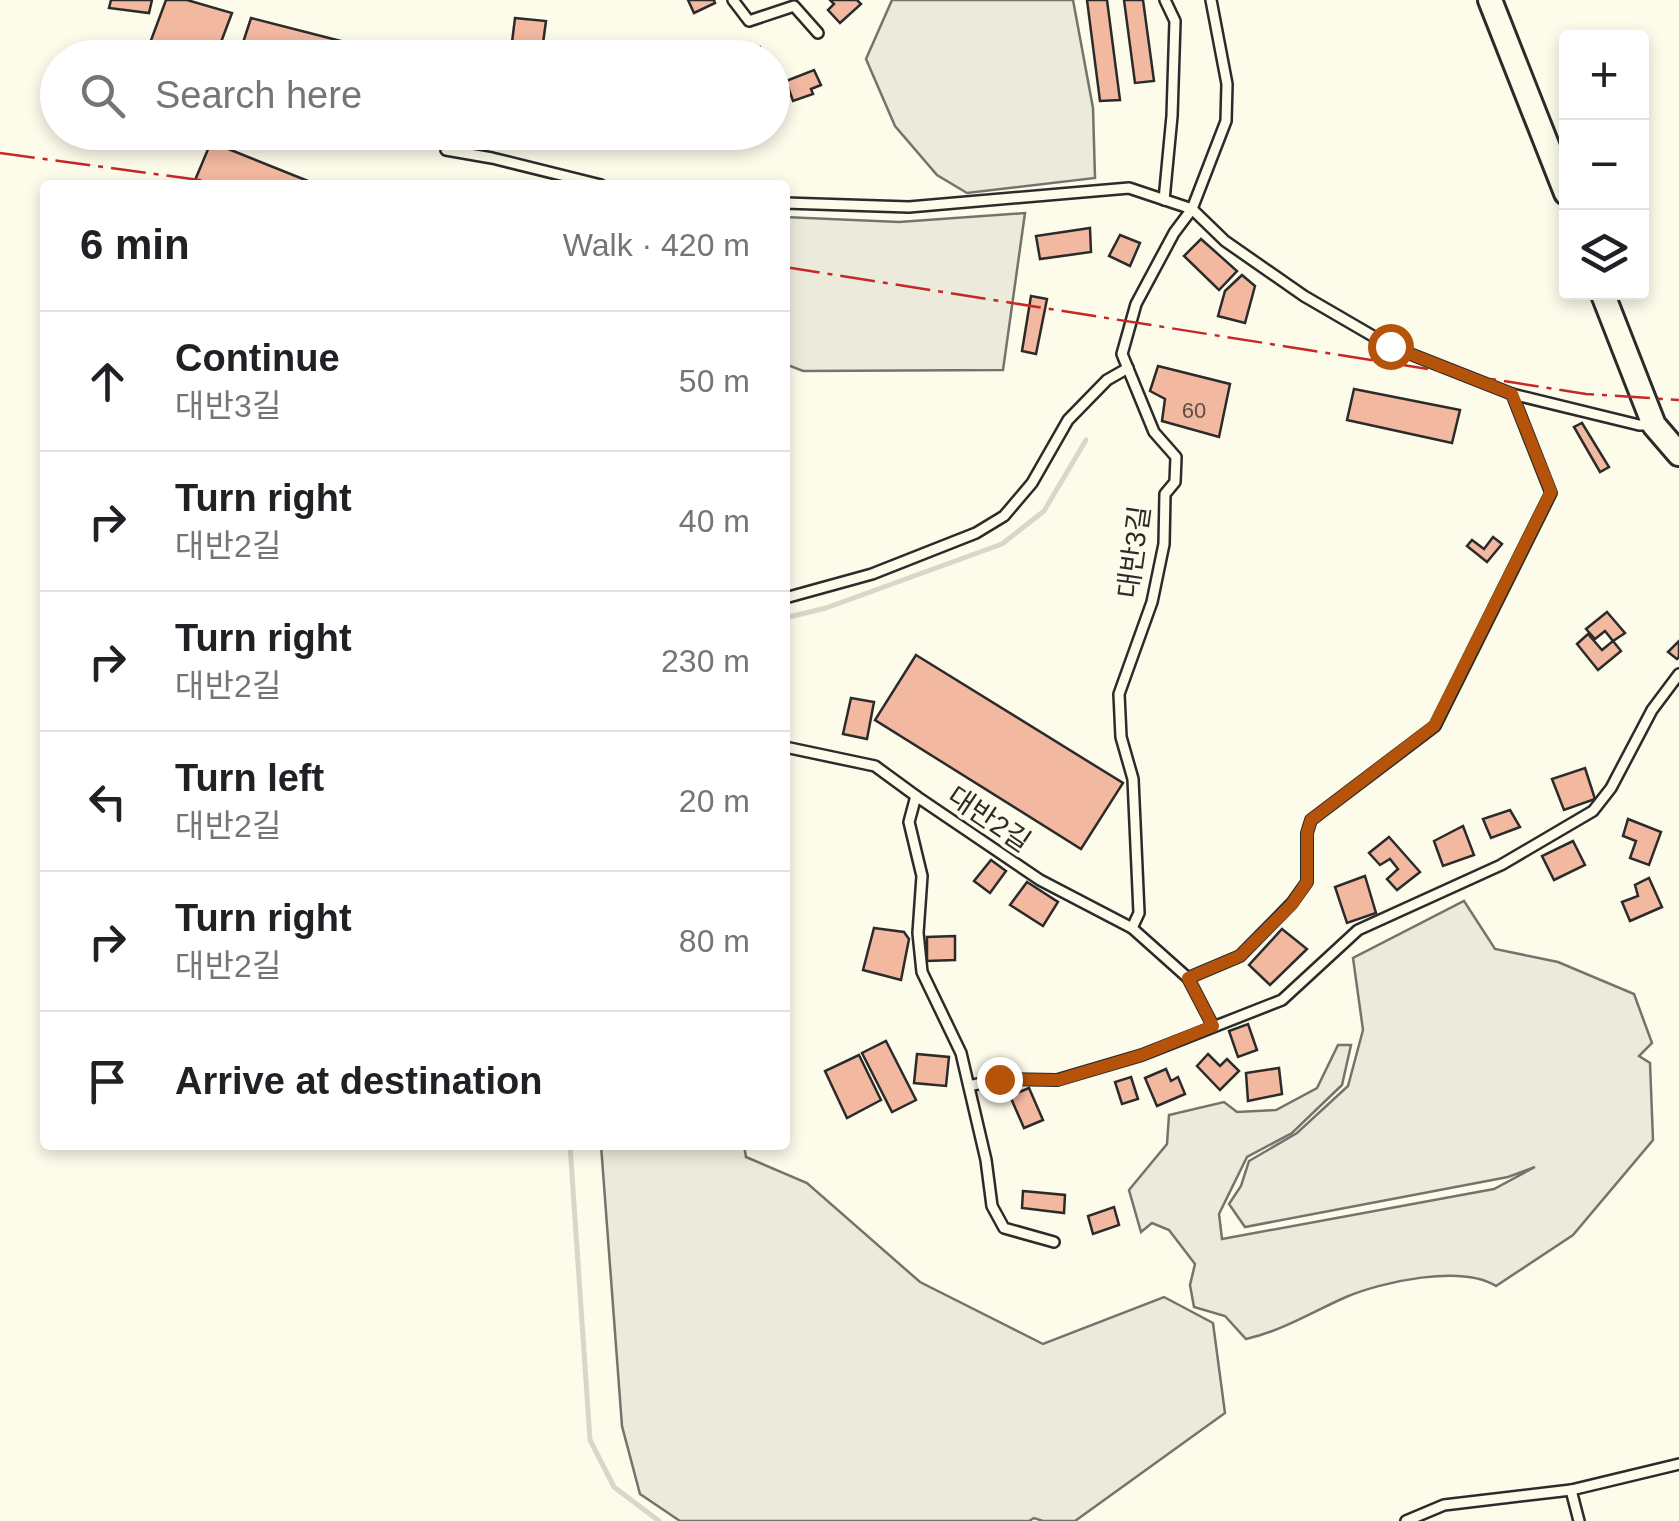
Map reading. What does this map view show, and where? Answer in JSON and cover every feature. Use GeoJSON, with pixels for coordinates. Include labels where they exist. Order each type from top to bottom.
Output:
{"type":"FeatureCollection","features":[{"type":"Feature","properties":{"kind":"street"},"geometry":{"type":"LineString","coordinates":[[1490,0],[1559,175]]}},
{"type":"Feature","properties":{"kind":"street"},"geometry":{"type":"LineString","coordinates":[[1605,300],[1654,425],[1679,454]]}},
{"type":"Feature","properties":{"kind":"lane"},"geometry":{"type":"LineString","coordinates":[[733,0],[749,20],[794,6],[818,32]]}},
{"type":"Feature","properties":{"kind":"lane"},"geometry":{"type":"LineString","coordinates":[[1164,200],[1175,22],[1165,0]]}},
{"type":"Feature","properties":{"kind":"lane","name":"대반3길"},"geometry":{"type":"LineString","coordinates":[[1132,928],[1139,913],[1133,779],[1121,737],[1119,694],[1152,602],[1164,544],[1165,494],[1175,482],[1176,457],[1154,432],[1122,354],[1136,304],[1174,233],[1192,209],[1226,121],[1227,84],[1212,0]]}},
{"type":"Feature","properties":{"kind":"lane"},"geometry":{"type":"LineString","coordinates":[[446,150],[492,158],[570,180]]}},
{"type":"Feature","properties":{"kind":"lane"},"geometry":{"type":"LineString","coordinates":[[790,203],[910,207],[1129,188],[1192,209],[1225,240],[1304,296],[1390,346],[1512,394],[1639,425],[1654,425]]}},
{"type":"Feature","properties":{"kind":"lane"},"geometry":{"type":"LineString","coordinates":[[790,597],[872,574],[976,533],[1004,516],[1032,483],[1068,420],[1107,380],[1128,368]]}},
{"type":"Feature","properties":{"kind":"lane"},"geometry":{"type":"LineString","coordinates":[[1188,978],[1240,956],[1292,904],[1307,882],[1307,833],[1311,820],[1434,726],[1551,492],[1512,394]]}},
{"type":"Feature","properties":{"kind":"lane"},"geometry":{"type":"LineString","coordinates":[[970,1086],[999,1079],[1058,1080],[1142,1055],[1282,1000],[1358,930],[1501,865],[1593,811],[1611,788],[1652,710],[1679,674]]}},
{"type":"Feature","properties":{"kind":"lane"},"geometry":{"type":"LineString","coordinates":[[790,748],[875,766],[916,796]]}},
{"type":"Feature","properties":{"kind":"lane","name":"대반2길"},"geometry":{"type":"LineString","coordinates":[[1054,1242],[1004,1228],[992,1206],[970,1086],[951,1027],[922,972],[918,933],[922,876],[909,822],[916,796],[1040,880],[1132,928],[1188,978],[1213,1026]]}},
{"type":"Feature","properties":{"kind":"lane"},"geometry":{"type":"LineString","coordinates":[[1406,1521],[1444,1505],[1570,1490],[1679,1464]]}},
{"type":"Feature","properties":{"kind":"lane"},"geometry":{"type":"LineString","coordinates":[[1570,1490],[1579,1521]]}},
{"type":"Feature","properties":{"kind":"shaded area"},"geometry":{"type":"Polygon","coordinates":[[[892,0],[1073,0],[1093,108],[1095,178],[967,193],[937,175],[895,126],[866,59],[892,0]]]}},
{"type":"Feature","properties":{"kind":"shaded area"},"geometry":{"type":"Polygon","coordinates":[[[1025,213],[1003,370],[803,371],[790,366],[790,217],[899,222],[1025,213]]]}},
{"type":"Feature","properties":{"kind":"shaded area"},"geometry":{"type":"Polygon","coordinates":[[[1464,901],[1495,949],[1558,962],[1634,994],[1652,1043],[1639,1056],[1650,1063],[1653,1140],[1573,1235],[1496,1286],[1463,1276],[1400,1281],[1361,1291],[1246,1339],[1225,1316],[1194,1307],[1190,1285],[1195,1264],[1169,1230],[1152,1223],[1141,1232],[1129,1190],[1167,1144],[1169,1115],[1224,1102],[1237,1112],[1276,1110],[1317,1088],[1338,1045],[1351,1045],[1342,1085],[1292,1133],[1247,1157],[1219,1214],[1222,1239],[1494,1189],[1535,1167],[1508,1177],[1245,1227],[1229,1204],[1241,1186],[1249,1161],[1297,1133],[1348,1086],[1363,1030],[1353,958],[1464,901]]]}},
{"type":"Feature","properties":{"kind":"shaded area"},"geometry":{"type":"Polygon","coordinates":[[[601,1150],[745,1150],[746,1157],[807,1183],[920,1282],[1043,1344],[1164,1297],[1213,1323],[1225,1413],[1075,1521],[680,1521],[640,1494],[622,1426],[601,1150]]]}},
{"type":"Feature","properties":{"kind":"building"},"geometry":{"type":"Polygon","coordinates":[[[111,0],[152,0],[149,13],[109,8],[111,0]]]}},
{"type":"Feature","properties":{"kind":"building"},"geometry":{"type":"Polygon","coordinates":[[[166,0],[187,0],[232,13],[222,40],[151,40],[166,0]]]}},
{"type":"Feature","properties":{"kind":"building"},"geometry":{"type":"Polygon","coordinates":[[[688,0],[714,0],[715,3],[694,13],[688,0]]]}},
{"type":"Feature","properties":{"kind":"building"},"geometry":{"type":"Polygon","coordinates":[[[830,0],[857,0],[861,4],[840,23],[828,10],[834,4],[830,0]]]}},
{"type":"Feature","properties":{"kind":"building"},"geometry":{"type":"Polygon","coordinates":[[[1087,0],[1107,0],[1120,100],[1100,101],[1087,0]]]}},
{"type":"Feature","properties":{"kind":"building"},"geometry":{"type":"Polygon","coordinates":[[[1124,0],[1143,0],[1154,81],[1135,83],[1124,0]]]}},
{"type":"Feature","properties":{"kind":"building"},"geometry":{"type":"Polygon","coordinates":[[[251,18],[337,40],[244,40],[251,18]]]}},
{"type":"Feature","properties":{"kind":"building"},"geometry":{"type":"Polygon","coordinates":[[[515,18],[546,21],[543,40],[512,40],[515,18]]]}},
{"type":"Feature","properties":{"kind":"building"},"geometry":{"type":"Polygon","coordinates":[[[814,70],[821,85],[811,89],[813,94],[793,101],[790,79],[814,70]]]}},
{"type":"Feature","properties":{"kind":"building"},"geometry":{"type":"Polygon","coordinates":[[[208,150],[231,150],[306,180],[195,180],[208,150]]]}},
{"type":"Feature","properties":{"kind":"building"},"geometry":{"type":"Polygon","coordinates":[[[1090,228],[1091,252],[1040,259],[1036,236],[1090,228]]]}},
{"type":"Feature","properties":{"kind":"building"},"geometry":{"type":"Polygon","coordinates":[[[1120,235],[1140,243],[1130,266],[1109,256],[1120,235]]]}},
{"type":"Feature","properties":{"kind":"building"},"geometry":{"type":"Polygon","coordinates":[[[1201,239],[1237,271],[1219,290],[1184,256],[1201,239]]]}},
{"type":"Feature","properties":{"kind":"building"},"geometry":{"type":"Polygon","coordinates":[[[1242,275],[1255,286],[1245,323],[1218,316],[1225,291],[1242,275]]]}},
{"type":"Feature","properties":{"kind":"building"},"geometry":{"type":"Polygon","coordinates":[[[1031,296],[1047,299],[1036,354],[1022,351],[1031,296]]]}},
{"type":"Feature","properties":{"kind":"building"},"geometry":{"type":"Polygon","coordinates":[[[1158,366],[1230,384],[1219,437],[1162,421],[1165,399],[1150,391],[1158,366]]]}},
{"type":"Feature","properties":{"kind":"building"},"geometry":{"type":"Polygon","coordinates":[[[1354,389],[1460,410],[1452,443],[1347,420],[1354,389]]]}},
{"type":"Feature","properties":{"kind":"building"},"geometry":{"type":"Polygon","coordinates":[[[1582,423],[1609,467],[1600,472],[1574,427],[1582,423]]]}},
{"type":"Feature","properties":{"kind":"building"},"geometry":{"type":"Polygon","coordinates":[[[1493,537],[1502,544],[1487,562],[1467,546],[1472,540],[1484,549],[1493,537]]]}},
{"type":"Feature","properties":{"kind":"building"},"geometry":{"type":"Polygon","coordinates":[[[1607,612],[1625,633],[1613,641],[1605,631],[1595,639],[1586,629],[1607,612]]]}},
{"type":"Feature","properties":{"kind":"building"},"geometry":{"type":"Polygon","coordinates":[[[1588,634],[1602,650],[1613,641],[1621,651],[1598,670],[1577,644],[1588,634]]]}},
{"type":"Feature","properties":{"kind":"building"},"geometry":{"type":"Polygon","coordinates":[[[1679,641],[1679,657],[1677,659],[1668,652],[1679,641]]]}},
{"type":"Feature","properties":{"kind":"building"},"geometry":{"type":"Polygon","coordinates":[[[916,655],[1123,783],[1081,849],[875,720],[916,655]]]}},
{"type":"Feature","properties":{"kind":"building"},"geometry":{"type":"Polygon","coordinates":[[[851,698],[874,702],[867,739],[843,734],[851,698]]]}},
{"type":"Feature","properties":{"kind":"building"},"geometry":{"type":"Polygon","coordinates":[[[1585,768],[1595,799],[1564,810],[1552,779],[1585,768]]]}},
{"type":"Feature","properties":{"kind":"building"},"geometry":{"type":"Polygon","coordinates":[[[1510,810],[1520,827],[1491,838],[1483,819],[1510,810]]]}},
{"type":"Feature","properties":{"kind":"building"},"geometry":{"type":"Polygon","coordinates":[[[1628,819],[1661,832],[1649,865],[1630,858],[1636,841],[1623,836],[1628,819]]]}},
{"type":"Feature","properties":{"kind":"building"},"geometry":{"type":"Polygon","coordinates":[[[1463,826],[1474,855],[1443,866],[1434,841],[1463,826]]]}},
{"type":"Feature","properties":{"kind":"building"},"geometry":{"type":"Polygon","coordinates":[[[1389,837],[1420,872],[1397,890],[1387,879],[1398,869],[1390,859],[1380,865],[1369,853],[1389,837]]]}},
{"type":"Feature","properties":{"kind":"building"},"geometry":{"type":"Polygon","coordinates":[[[1573,841],[1585,865],[1554,880],[1542,856],[1573,841]]]}},
{"type":"Feature","properties":{"kind":"building"},"geometry":{"type":"Polygon","coordinates":[[[991,860],[1006,871],[990,893],[974,881],[991,860]]]}},
{"type":"Feature","properties":{"kind":"building"},"geometry":{"type":"Polygon","coordinates":[[[1365,876],[1376,913],[1347,923],[1335,887],[1365,876]]]}},
{"type":"Feature","properties":{"kind":"building"},"geometry":{"type":"Polygon","coordinates":[[[1649,878],[1662,907],[1630,921],[1622,902],[1638,896],[1635,885],[1649,878]]]}},
{"type":"Feature","properties":{"kind":"building"},"geometry":{"type":"Polygon","coordinates":[[[1027,882],[1058,902],[1043,926],[1010,905],[1027,882]]]}},
{"type":"Feature","properties":{"kind":"building"},"geometry":{"type":"Polygon","coordinates":[[[874,928],[904,932],[909,939],[901,980],[863,970],[874,928]]]}},
{"type":"Feature","properties":{"kind":"building"},"geometry":{"type":"Polygon","coordinates":[[[1282,929],[1307,949],[1270,985],[1249,965],[1282,929]]]}},
{"type":"Feature","properties":{"kind":"building"},"geometry":{"type":"Polygon","coordinates":[[[955,936],[955,960],[927,961],[927,937],[955,936]]]}},
{"type":"Feature","properties":{"kind":"building"},"geometry":{"type":"Polygon","coordinates":[[[1248,1024],[1257,1050],[1238,1057],[1229,1031],[1248,1024]]]}},
{"type":"Feature","properties":{"kind":"building"},"geometry":{"type":"Polygon","coordinates":[[[886,1041],[916,1100],[892,1112],[862,1053],[886,1041]]]}},
{"type":"Feature","properties":{"kind":"building"},"geometry":{"type":"Polygon","coordinates":[[[917,1054],[949,1057],[946,1086],[914,1083],[917,1054]]]}},
{"type":"Feature","properties":{"kind":"building"},"geometry":{"type":"Polygon","coordinates":[[[1208,1054],[1220,1066],[1227,1059],[1239,1071],[1220,1090],[1197,1066],[1208,1054]]]}},
{"type":"Feature","properties":{"kind":"building"},"geometry":{"type":"Polygon","coordinates":[[[859,1055],[881,1100],[847,1118],[825,1071],[859,1055]]]}},
{"type":"Feature","properties":{"kind":"building"},"geometry":{"type":"Polygon","coordinates":[[[1279,1068],[1282,1094],[1248,1101],[1246,1073],[1279,1068]]]}},
{"type":"Feature","properties":{"kind":"building"},"geometry":{"type":"Polygon","coordinates":[[[1166,1069],[1171,1081],[1178,1077],[1185,1094],[1157,1106],[1145,1078],[1166,1069]]]}},
{"type":"Feature","properties":{"kind":"building"},"geometry":{"type":"Polygon","coordinates":[[[1131,1077],[1138,1099],[1122,1104],[1115,1082],[1131,1077]]]}},
{"type":"Feature","properties":{"kind":"building"},"geometry":{"type":"Polygon","coordinates":[[[1029,1088],[1043,1120],[1024,1128],[1010,1096],[1029,1088]]]}},
{"type":"Feature","properties":{"kind":"building"},"geometry":{"type":"Polygon","coordinates":[[[1023,1191],[1065,1195],[1064,1213],[1022,1208],[1023,1191]]]}},
{"type":"Feature","properties":{"kind":"building"},"geometry":{"type":"Polygon","coordinates":[[[1114,1207],[1119,1225],[1093,1234],[1088,1216],[1114,1207]]]}},
{"type":"Feature","properties":{"kind":"waterway"},"geometry":{"type":"LineString","coordinates":[[790,617],[826,608],[1002,544],[1044,511],[1086,440]]}},
{"type":"Feature","properties":{"kind":"waterway"},"geometry":{"type":"LineString","coordinates":[[570,1150],[590,1440],[614,1487],[659,1521]]}},
{"type":"Feature","properties":{"kind":"power"},"geometry":{"type":"LineString","coordinates":[[0,153],[200,180]]}},
{"type":"Feature","properties":{"kind":"power"},"geometry":{"type":"LineString","coordinates":[[790,268],[1586,394],[1679,400]]}},
{"type":"Feature","properties":{"kind":"route"},"geometry":{"type":"LineString","coordinates":[[999,1079],[1058,1080],[1142,1055],[1213,1026],[1188,978],[1240,956],[1292,904],[1307,882],[1307,833],[1311,820],[1434,726],[1551,492],[1512,394],[1390,346]]}}]}
